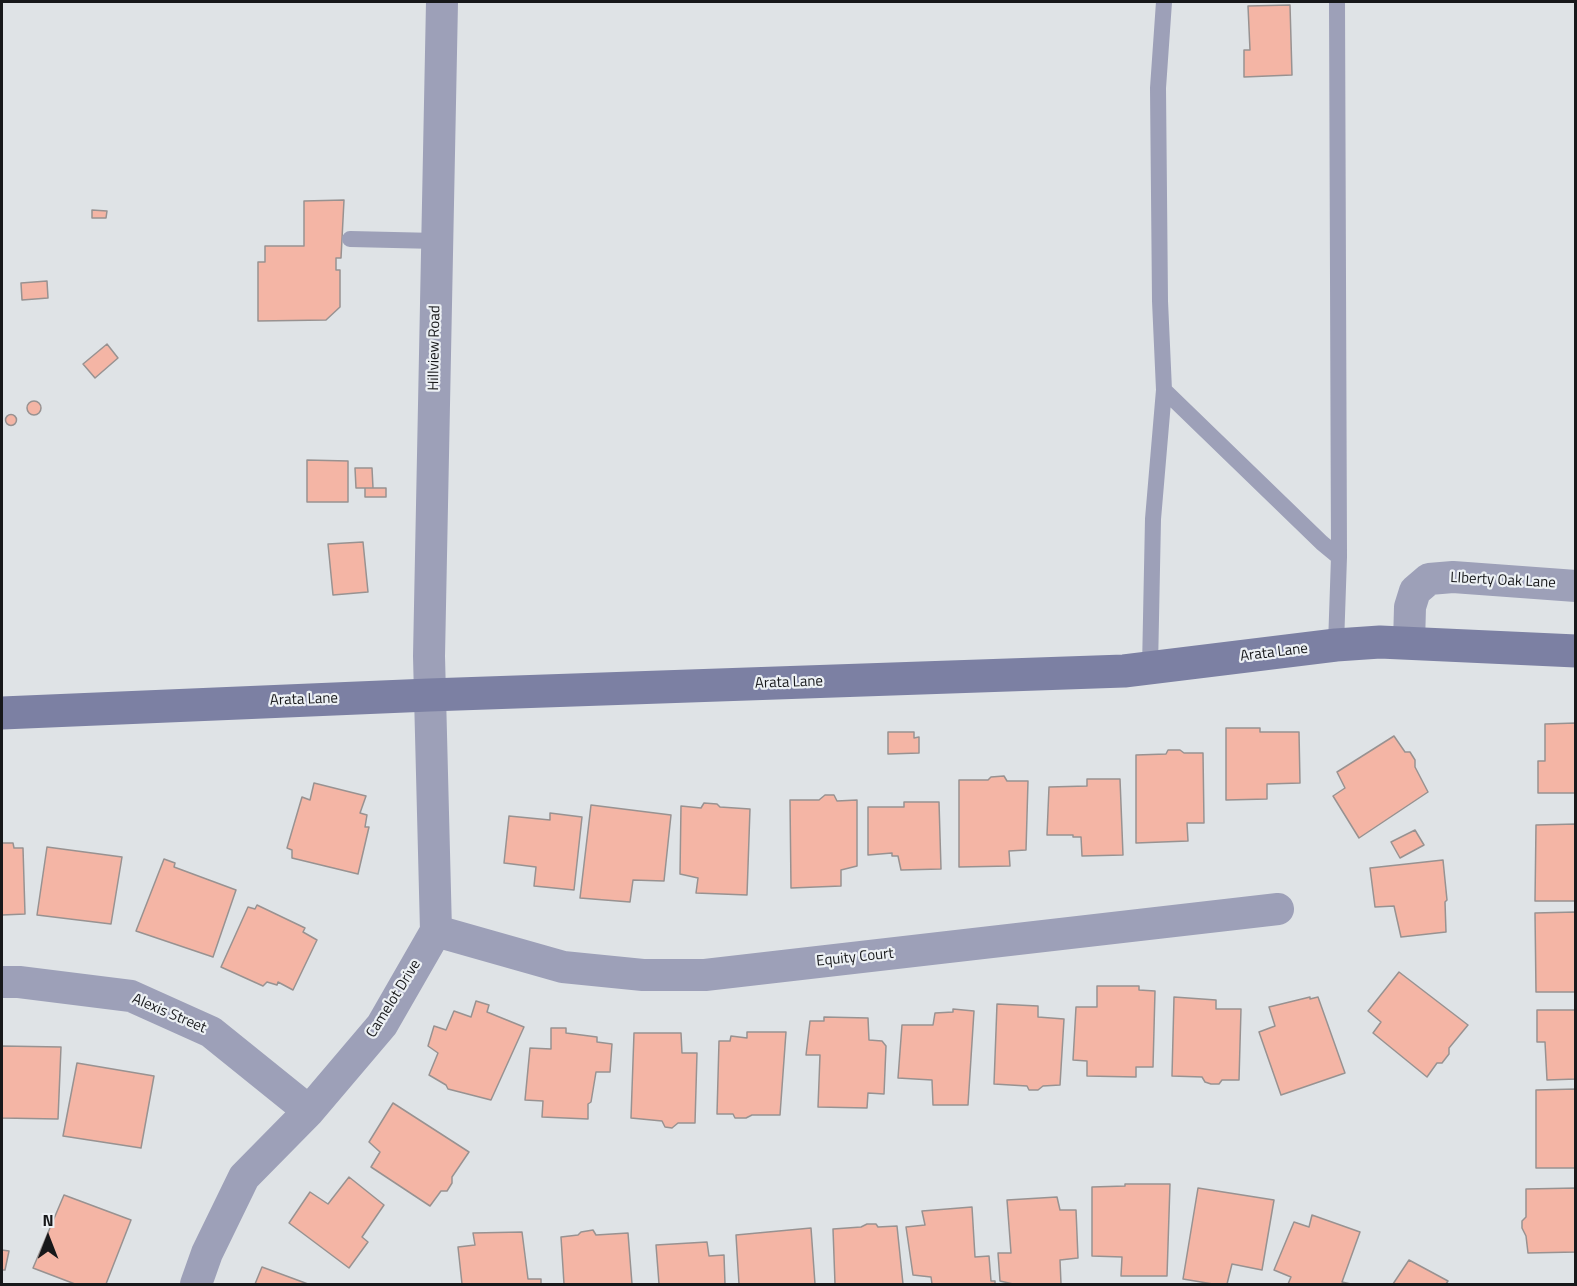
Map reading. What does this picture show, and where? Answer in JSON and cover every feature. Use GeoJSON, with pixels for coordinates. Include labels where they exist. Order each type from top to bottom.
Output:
{"type":"FeatureCollection","features":[{"type":"Feature","properties":{"kind":"street","name":"Hillview Road"},"geometry":{"type":"LineString","coordinates":[[429,695],[442,2]]}},
{"type":"Feature","properties":{"kind":"street","name":"LIberty Oak Lane"},"geometry":{"type":"LineString","coordinates":[[1409,643],[1410,607],[1415,591],[1430,579],[1453,577],[1575,586]]}},
{"type":"Feature","properties":{"kind":"street","name":"Arata Lane"},"geometry":{"type":"LineString","coordinates":[[2,713],[429,695],[1100,672],[1380,642],[1575,651]]}},
{"type":"Feature","properties":{"kind":"street"},"geometry":{"type":"LineString","coordinates":[[429,695],[436,931]]}},
{"type":"Feature","properties":{"kind":"street","name":"Equity Court"},"geometry":{"type":"LineString","coordinates":[[436,931],[563,967],[643,975],[705,975],[1278,909]]}},
{"type":"Feature","properties":{"kind":"street","name":"Camelot Drive"},"geometry":{"type":"LineString","coordinates":[[196,1284],[207,1252],[244,1177],[309,1111],[382,1025],[436,931]]}},
{"type":"Feature","properties":{"kind":"street","name":"Alexis Street"},"geometry":{"type":"LineString","coordinates":[[2,982],[19,982],[131,996],[211,1032],[309,1111]]}},
{"type":"Feature","properties":{"kind":"lane"},"geometry":{"type":"LineString","coordinates":[[1150,668],[1153,519],[1164,390],[1160,301],[1158,88],[1164,2]]}},
{"type":"Feature","properties":{"kind":"lane"},"geometry":{"type":"LineString","coordinates":[[1336,645],[1339,557],[1337,2]]}},
{"type":"Feature","properties":{"kind":"lane"},"geometry":{"type":"LineString","coordinates":[[350,239],[437,241]]}},
{"type":"Feature","properties":{"kind":"lane"},"geometry":{"type":"LineString","coordinates":[[1164,390],[1339,557]]}},
{"type":"Feature","properties":{"kind":"building"},"geometry":{"type":"Polygon","coordinates":[[[1290,5],[1292,75],[1244,77],[1244,50],[1250,50],[1248,6],[1290,5]]]}},
{"type":"Feature","properties":{"kind":"building"},"geometry":{"type":"Polygon","coordinates":[[[344,200],[341,258],[336,258],[336,270],[340,270],[340,307],[326,320],[258,321],[258,262],[265,262],[265,246],[304,246],[304,201],[344,200]]]}},
{"type":"Feature","properties":{"kind":"building"},"geometry":{"type":"Polygon","coordinates":[[[92,210],[107,211],[106,218],[92,218],[92,210]]]}},
{"type":"Feature","properties":{"kind":"building"},"geometry":{"type":"Polygon","coordinates":[[[47,281],[48,298],[22,300],[21,283],[47,281]]]}},
{"type":"Feature","properties":{"kind":"building"},"geometry":{"type":"Polygon","coordinates":[[[107,344],[118,358],[95,378],[83,364],[107,344]]]}},
{"type":"Feature","properties":{"kind":"building"},"geometry":{"type":"Polygon","coordinates":[[[31,401],[37,401],[41,408],[37,415],[31,415],[27,411],[27,405],[31,401]]]}},
{"type":"Feature","properties":{"kind":"building"},"geometry":{"type":"Polygon","coordinates":[[[11,414],[17,420],[11,426],[5,420],[11,414]]]}},
{"type":"Feature","properties":{"kind":"building"},"geometry":{"type":"Polygon","coordinates":[[[307,460],[348,461],[348,502],[307,502],[307,460]]]}},
{"type":"Feature","properties":{"kind":"building"},"geometry":{"type":"Polygon","coordinates":[[[355,468],[372,468],[373,488],[356,488],[355,468]]]}},
{"type":"Feature","properties":{"kind":"building"},"geometry":{"type":"Polygon","coordinates":[[[365,488],[386,488],[386,497],[365,497],[365,488]]]}},
{"type":"Feature","properties":{"kind":"building"},"geometry":{"type":"Polygon","coordinates":[[[363,542],[368,592],[333,595],[328,544],[363,542]]]}},
{"type":"Feature","properties":{"kind":"building"},"geometry":{"type":"Polygon","coordinates":[[[1576,723],[1576,793],[1538,793],[1538,761],[1545,761],[1545,724],[1576,723]]]}},
{"type":"Feature","properties":{"kind":"building"},"geometry":{"type":"Polygon","coordinates":[[[1226,728],[1260,728],[1260,732],[1299,732],[1300,783],[1267,784],[1267,799],[1226,800],[1226,728]]]}},
{"type":"Feature","properties":{"kind":"building"},"geometry":{"type":"Polygon","coordinates":[[[888,732],[914,732],[914,738],[919,737],[919,753],[888,754],[888,732]]]}},
{"type":"Feature","properties":{"kind":"building"},"geometry":{"type":"Polygon","coordinates":[[[1394,736],[1405,752],[1410,752],[1415,760],[1415,767],[1428,792],[1359,838],[1333,796],[1345,788],[1337,772],[1394,736]]]}},
{"type":"Feature","properties":{"kind":"building"},"geometry":{"type":"Polygon","coordinates":[[[1168,750],[1203,753],[1204,823],[1187,823],[1188,841],[1136,843],[1136,755],[1166,754],[1168,750]]]}},
{"type":"Feature","properties":{"kind":"building"},"geometry":{"type":"Polygon","coordinates":[[[1004,776],[1007,781],[1028,781],[1026,850],[1009,851],[1010,866],[959,867],[959,780],[988,780],[991,777],[1004,776]]]}},
{"type":"Feature","properties":{"kind":"building"},"geometry":{"type":"Polygon","coordinates":[[[1087,779],[1120,779],[1123,855],[1082,856],[1081,837],[1047,835],[1049,787],[1087,786],[1087,779]]]}},
{"type":"Feature","properties":{"kind":"building"},"geometry":{"type":"Polygon","coordinates":[[[314,783],[366,796],[360,813],[367,815],[365,827],[369,827],[358,874],[292,858],[292,850],[287,848],[302,797],[310,800],[314,783]]]}},
{"type":"Feature","properties":{"kind":"building"},"geometry":{"type":"Polygon","coordinates":[[[825,795],[834,795],[837,801],[857,800],[857,866],[841,870],[841,886],[791,888],[790,800],[819,800],[825,795]]]}},
{"type":"Feature","properties":{"kind":"building"},"geometry":{"type":"Polygon","coordinates":[[[904,802],[939,802],[941,869],[901,870],[898,856],[892,856],[892,853],[868,855],[868,807],[904,807],[904,802]]]}},
{"type":"Feature","properties":{"kind":"building"},"geometry":{"type":"Polygon","coordinates":[[[704,803],[717,804],[720,807],[750,809],[747,895],[696,893],[698,878],[680,874],[681,806],[701,808],[704,803]]]}},
{"type":"Feature","properties":{"kind":"building"},"geometry":{"type":"Polygon","coordinates":[[[591,805],[671,815],[664,881],[633,880],[630,902],[580,898],[591,805]]]}},
{"type":"Feature","properties":{"kind":"building"},"geometry":{"type":"Polygon","coordinates":[[[550,813],[582,817],[574,890],[534,886],[536,867],[504,863],[509,816],[550,820],[550,813]]]}},
{"type":"Feature","properties":{"kind":"building"},"geometry":{"type":"Polygon","coordinates":[[[1576,824],[1576,901],[1535,901],[1536,825],[1576,824]]]}},
{"type":"Feature","properties":{"kind":"building"},"geometry":{"type":"Polygon","coordinates":[[[1415,830],[1424,845],[1400,858],[1391,842],[1415,830]]]}},
{"type":"Feature","properties":{"kind":"building"},"geometry":{"type":"Polygon","coordinates":[[[2,843],[13,843],[14,848],[23,848],[25,914],[2,915],[2,843]]]}},
{"type":"Feature","properties":{"kind":"building"},"geometry":{"type":"Polygon","coordinates":[[[47,847],[122,857],[111,924],[37,915],[47,847]]]}},
{"type":"Feature","properties":{"kind":"building"},"geometry":{"type":"Polygon","coordinates":[[[164,859],[175,863],[174,867],[236,890],[213,957],[136,931],[164,859]]]}},
{"type":"Feature","properties":{"kind":"building"},"geometry":{"type":"Polygon","coordinates":[[[1443,860],[1447,900],[1445,902],[1446,932],[1401,937],[1394,906],[1375,907],[1370,868],[1443,860]]]}},
{"type":"Feature","properties":{"kind":"building"},"geometry":{"type":"Polygon","coordinates":[[[257,905],[305,928],[303,932],[317,940],[293,990],[278,982],[277,985],[267,982],[263,986],[221,967],[248,907],[255,909],[257,905]]]}},
{"type":"Feature","properties":{"kind":"building"},"geometry":{"type":"Polygon","coordinates":[[[1576,912],[1576,992],[1536,992],[1535,913],[1576,912]]]}},
{"type":"Feature","properties":{"kind":"building"},"geometry":{"type":"Polygon","coordinates":[[[1399,972],[1468,1025],[1449,1048],[1449,1054],[1442,1063],[1437,1063],[1427,1077],[1373,1033],[1381,1022],[1368,1011],[1399,972]]]}},
{"type":"Feature","properties":{"kind":"building"},"geometry":{"type":"Polygon","coordinates":[[[1097,986],[1139,986],[1139,990],[1155,991],[1153,1067],[1136,1067],[1136,1077],[1087,1076],[1087,1061],[1073,1060],[1076,1007],[1097,1007],[1097,986]]]}},
{"type":"Feature","properties":{"kind":"building"},"geometry":{"type":"Polygon","coordinates":[[[1174,997],[1216,1000],[1216,1009],[1241,1009],[1239,1080],[1222,1080],[1219,1084],[1211,1084],[1205,1082],[1202,1077],[1172,1076],[1174,997]]]}},
{"type":"Feature","properties":{"kind":"building"},"geometry":{"type":"Polygon","coordinates":[[[1310,997],[1310,999],[1318,997],[1345,1073],[1281,1095],[1259,1032],[1275,1026],[1269,1007],[1310,997]]]}},
{"type":"Feature","properties":{"kind":"building"},"geometry":{"type":"Polygon","coordinates":[[[476,1001],[489,1005],[487,1012],[524,1027],[491,1100],[448,1089],[446,1085],[429,1075],[438,1053],[428,1046],[434,1026],[446,1030],[454,1011],[471,1017],[476,1001]]]}},
{"type":"Feature","properties":{"kind":"building"},"geometry":{"type":"Polygon","coordinates":[[[997,1004],[1038,1006],[1038,1017],[1064,1019],[1060,1085],[1029,1090],[1027,1086],[994,1084],[997,1004]]]}},
{"type":"Feature","properties":{"kind":"building"},"geometry":{"type":"Polygon","coordinates":[[[953,1009],[974,1011],[968,1105],[933,1105],[932,1080],[898,1078],[902,1025],[933,1025],[935,1013],[953,1012],[953,1009]]]}},
{"type":"Feature","properties":{"kind":"building"},"geometry":{"type":"Polygon","coordinates":[[[1537,1010],[1576,1010],[1576,1079],[1547,1080],[1545,1042],[1537,1042],[1537,1010]]]}},
{"type":"Feature","properties":{"kind":"building"},"geometry":{"type":"Polygon","coordinates":[[[824,1017],[868,1018],[869,1040],[882,1041],[886,1046],[884,1094],[868,1093],[867,1108],[818,1107],[820,1055],[806,1055],[810,1021],[824,1021],[824,1017]]]}},
{"type":"Feature","properties":{"kind":"building"},"geometry":{"type":"Polygon","coordinates":[[[551,1028],[566,1028],[566,1033],[597,1037],[597,1042],[612,1044],[610,1072],[596,1072],[591,1102],[588,1104],[588,1119],[542,1117],[543,1101],[525,1100],[530,1048],[551,1049],[551,1028]]]}},
{"type":"Feature","properties":{"kind":"building"},"geometry":{"type":"Polygon","coordinates":[[[747,1032],[786,1032],[780,1115],[752,1115],[746,1118],[735,1118],[733,1114],[717,1114],[719,1041],[730,1041],[731,1036],[747,1038],[747,1032]]]}},
{"type":"Feature","properties":{"kind":"building"},"geometry":{"type":"Polygon","coordinates":[[[634,1033],[681,1033],[682,1053],[697,1053],[695,1123],[678,1123],[672,1128],[665,1127],[662,1121],[631,1118],[634,1033]]]}},
{"type":"Feature","properties":{"kind":"building"},"geometry":{"type":"Polygon","coordinates":[[[2,1046],[61,1047],[58,1119],[2,1118],[2,1046]]]}},
{"type":"Feature","properties":{"kind":"building"},"geometry":{"type":"Polygon","coordinates":[[[77,1063],[154,1076],[141,1148],[63,1136],[77,1063]]]}},
{"type":"Feature","properties":{"kind":"building"},"geometry":{"type":"Polygon","coordinates":[[[1576,1089],[1576,1168],[1536,1168],[1536,1090],[1576,1089]]]}},
{"type":"Feature","properties":{"kind":"building"},"geometry":{"type":"Polygon","coordinates":[[[393,1103],[469,1152],[452,1177],[452,1183],[447,1191],[441,1191],[430,1206],[371,1167],[380,1152],[369,1142],[393,1103]]]}},
{"type":"Feature","properties":{"kind":"building"},"geometry":{"type":"Polygon","coordinates":[[[349,1177],[384,1205],[362,1237],[368,1242],[349,1268],[289,1223],[310,1192],[328,1204],[349,1177]]]}},
{"type":"Feature","properties":{"kind":"building"},"geometry":{"type":"Polygon","coordinates":[[[1125,1184],[1170,1184],[1167,1276],[1121,1276],[1122,1257],[1092,1256],[1092,1187],[1125,1186],[1125,1184]]]}},
{"type":"Feature","properties":{"kind":"building"},"geometry":{"type":"Polygon","coordinates":[[[1198,1188],[1274,1200],[1262,1270],[1232,1264],[1227,1284],[1183,1279],[1198,1188]]]}},
{"type":"Feature","properties":{"kind":"building"},"geometry":{"type":"Polygon","coordinates":[[[1576,1188],[1576,1252],[1528,1253],[1526,1236],[1522,1228],[1522,1221],[1526,1217],[1526,1189],[1576,1188]]]}},
{"type":"Feature","properties":{"kind":"building"},"geometry":{"type":"Polygon","coordinates":[[[64,1195],[131,1220],[106,1284],[75,1284],[33,1268],[64,1195]]]}},
{"type":"Feature","properties":{"kind":"building"},"geometry":{"type":"Polygon","coordinates":[[[1057,1197],[1060,1210],[1076,1210],[1078,1258],[1060,1260],[1061,1284],[1013,1284],[1000,1281],[998,1253],[1011,1253],[1007,1200],[1057,1197]]]}},
{"type":"Feature","properties":{"kind":"building"},"geometry":{"type":"Polygon","coordinates":[[[972,1207],[975,1257],[989,1256],[991,1281],[995,1281],[995,1284],[932,1284],[931,1277],[913,1275],[906,1227],[925,1225],[922,1211],[972,1207]]]}},
{"type":"Feature","properties":{"kind":"building"},"geometry":{"type":"Polygon","coordinates":[[[1312,1215],[1360,1232],[1342,1282],[1351,1284],[1288,1284],[1291,1277],[1274,1270],[1294,1222],[1309,1227],[1312,1215]]]}},
{"type":"Feature","properties":{"kind":"building"},"geometry":{"type":"Polygon","coordinates":[[[876,1224],[878,1227],[897,1226],[903,1284],[835,1284],[833,1229],[861,1227],[876,1224]]]}},
{"type":"Feature","properties":{"kind":"building"},"geometry":{"type":"Polygon","coordinates":[[[811,1228],[815,1284],[739,1284],[736,1235],[811,1228]]]}},
{"type":"Feature","properties":{"kind":"building"},"geometry":{"type":"Polygon","coordinates":[[[593,1230],[596,1235],[628,1233],[632,1284],[564,1284],[561,1237],[593,1230]]]}},
{"type":"Feature","properties":{"kind":"building"},"geometry":{"type":"Polygon","coordinates":[[[522,1232],[528,1279],[541,1279],[541,1284],[462,1284],[458,1247],[475,1245],[473,1233],[522,1232]]]}},
{"type":"Feature","properties":{"kind":"building"},"geometry":{"type":"Polygon","coordinates":[[[707,1242],[709,1256],[724,1255],[725,1284],[659,1284],[656,1245],[707,1242]]]}},
{"type":"Feature","properties":{"kind":"building"},"geometry":{"type":"Polygon","coordinates":[[[2,1250],[9,1251],[5,1270],[2,1270],[2,1250]]]}},
{"type":"Feature","properties":{"kind":"building"},"geometry":{"type":"Polygon","coordinates":[[[1409,1260],[1448,1281],[1446,1284],[1393,1284],[1409,1260]]]}},
{"type":"Feature","properties":{"kind":"building"},"geometry":{"type":"Polygon","coordinates":[[[262,1267],[308,1284],[255,1284],[262,1267]]]}}]}
